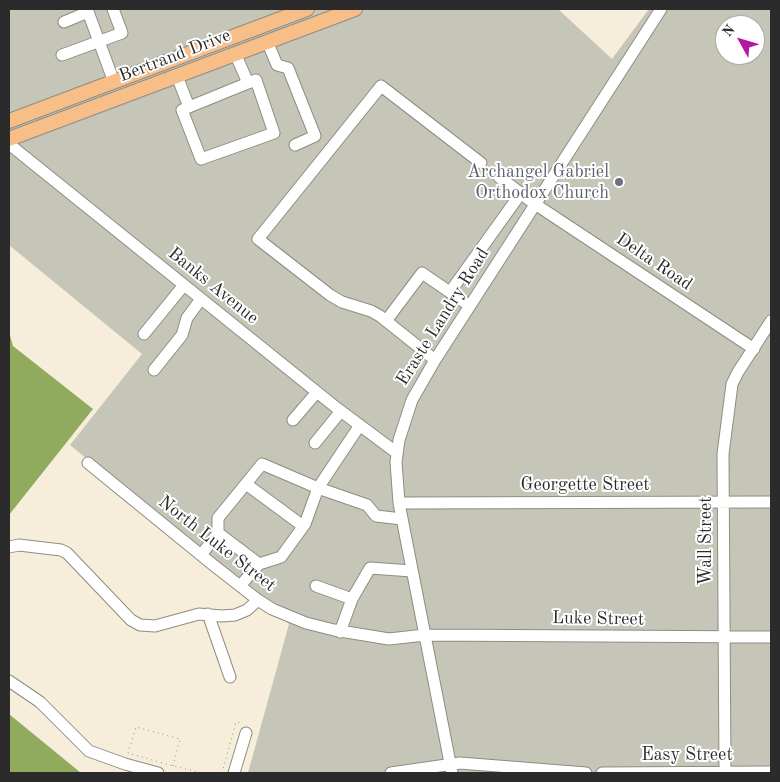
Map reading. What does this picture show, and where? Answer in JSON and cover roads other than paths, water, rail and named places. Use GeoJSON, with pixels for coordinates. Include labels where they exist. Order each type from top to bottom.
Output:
{"type":"FeatureCollection","features":[{"type":"Feature","properties":{"kind":"main road","name":"Bertrand Drive"},"geometry":{"type":"LineString","coordinates":[[9,122],[307,9]]}},
{"type":"Feature","properties":{"kind":"main road","name":"Bertrand Drive"},"geometry":{"type":"LineString","coordinates":[[9,139],[355,9]]}},
{"type":"Feature","properties":{"kind":"street"},"geometry":{"type":"LineString","coordinates":[[62,55],[122,32],[113,9]]}},
{"type":"Feature","properties":{"kind":"street","name":"Eraste Landry Road"},"geometry":{"type":"LineString","coordinates":[[451,769],[399,503],[396,470],[399,440],[412,400],[435,360],[661,9]]}},
{"type":"Feature","properties":{"kind":"street"},"geometry":{"type":"LineString","coordinates":[[64,22],[88,10],[114,82]]}},
{"type":"Feature","properties":{"kind":"street"},"geometry":{"type":"LineString","coordinates":[[267,41],[276,65],[288,68],[315,136],[295,145]]}},
{"type":"Feature","properties":{"kind":"street"},"geometry":{"type":"LineString","coordinates":[[235,53],[248,83]]}},
{"type":"Feature","properties":{"kind":"street"},"geometry":{"type":"LineString","coordinates":[[176,76],[189,107]]}},
{"type":"Feature","properties":{"kind":"street"},"geometry":{"type":"LineString","coordinates":[[256,80],[274,133],[201,158],[182,110],[189,107],[256,80]]}},
{"type":"Feature","properties":{"kind":"street"},"geometry":{"type":"LineString","coordinates":[[435,360],[372,311],[342,302],[258,239],[381,86],[481,163]]}},
{"type":"Feature","properties":{"kind":"street","name":"Banks Avenue"},"geometry":{"type":"LineString","coordinates":[[9,144],[340,411],[397,453]]}},
{"type":"Feature","properties":{"kind":"street","name":"Delta Road"},"geometry":{"type":"LineString","coordinates":[[499,177],[535,204],[754,349]]}},
{"type":"Feature","properties":{"kind":"street"},"geometry":{"type":"LineString","coordinates":[[450,292],[521,193]]}},
{"type":"Feature","properties":{"kind":"street"},"geometry":{"type":"LineString","coordinates":[[502,220],[518,231]]}},
{"type":"Feature","properties":{"kind":"street"},"geometry":{"type":"LineString","coordinates":[[386,321],[422,273],[470,306]]}},
{"type":"Feature","properties":{"kind":"street"},"geometry":{"type":"LineString","coordinates":[[144,334],[184,285]]}},
{"type":"Feature","properties":{"kind":"street"},"geometry":{"type":"LineString","coordinates":[[154,370],[182,335],[187,318],[201,299]]}},
{"type":"Feature","properties":{"kind":"street","name":"Wall Street"},"geometry":{"type":"LineString","coordinates":[[725,772],[723,454],[731,391],[738,372],[771,321]]}},
{"type":"Feature","properties":{"kind":"street"},"geometry":{"type":"LineString","coordinates":[[293,420],[317,392]]}},
{"type":"Feature","properties":{"kind":"street"},"geometry":{"type":"LineString","coordinates":[[315,443],[340,411]]}},
{"type":"Feature","properties":{"kind":"street"},"geometry":{"type":"LineString","coordinates":[[240,586],[259,564],[281,557],[303,526],[318,488],[360,425]]}},
{"type":"Feature","properties":{"kind":"street","name":"North Luke Street"},"geometry":{"type":"LineString","coordinates":[[88,463],[240,586],[272,609],[306,623],[340,632],[389,639],[425,635]]}},
{"type":"Feature","properties":{"kind":"street"},"geometry":{"type":"LineString","coordinates":[[201,555],[218,533],[218,518],[262,464],[318,488],[368,506],[376,516],[402,519]]}},
{"type":"Feature","properties":{"kind":"street"},"geometry":{"type":"LineString","coordinates":[[246,484],[303,526]]}},
{"type":"Feature","properties":{"kind":"street","name":"Georgette Street"},"geometry":{"type":"LineString","coordinates":[[399,503],[771,502]]}},
{"type":"Feature","properties":{"kind":"street"},"geometry":{"type":"LineString","coordinates":[[218,533],[259,564]]}},
{"type":"Feature","properties":{"kind":"street"},"geometry":{"type":"LineString","coordinates":[[9,548],[19,545],[67,552],[131,620],[140,625],[155,626],[196,615],[235,615],[247,610],[258,600]]}},
{"type":"Feature","properties":{"kind":"street"},"geometry":{"type":"LineString","coordinates":[[340,632],[352,599],[370,568],[412,570]]}},
{"type":"Feature","properties":{"kind":"street"},"geometry":{"type":"LineString","coordinates":[[316,586],[352,599]]}},
{"type":"Feature","properties":{"kind":"street"},"geometry":{"type":"LineString","coordinates":[[208,614],[230,677]]}},
{"type":"Feature","properties":{"kind":"street","name":"Luke Street"},"geometry":{"type":"LineString","coordinates":[[425,635],[771,637]]}},
{"type":"Feature","properties":{"kind":"street"},"geometry":{"type":"LineString","coordinates":[[9,681],[40,702],[89,752],[158,773]]}},
{"type":"Feature","properties":{"kind":"street"},"geometry":{"type":"LineString","coordinates":[[234,773],[246,733]]}},
{"type":"Feature","properties":{"kind":"street"},"geometry":{"type":"LineString","coordinates":[[391,773],[451,769],[460,763],[586,773]]}},
{"type":"Feature","properties":{"kind":"street","name":"Easy Street"},"geometry":{"type":"LineString","coordinates":[[602,773],[771,772]]}},
{"type":"Feature","properties":{"kind":"tunnel"},"geometry":{"type":"LineString","coordinates":[[481,163],[499,177]]}},
{"type":"Feature","properties":{"kind":"place","name":"Archangel Gabriel Orthodox Church"},"geometry":{"type":"Point","coordinates":[619,182]}}]}
